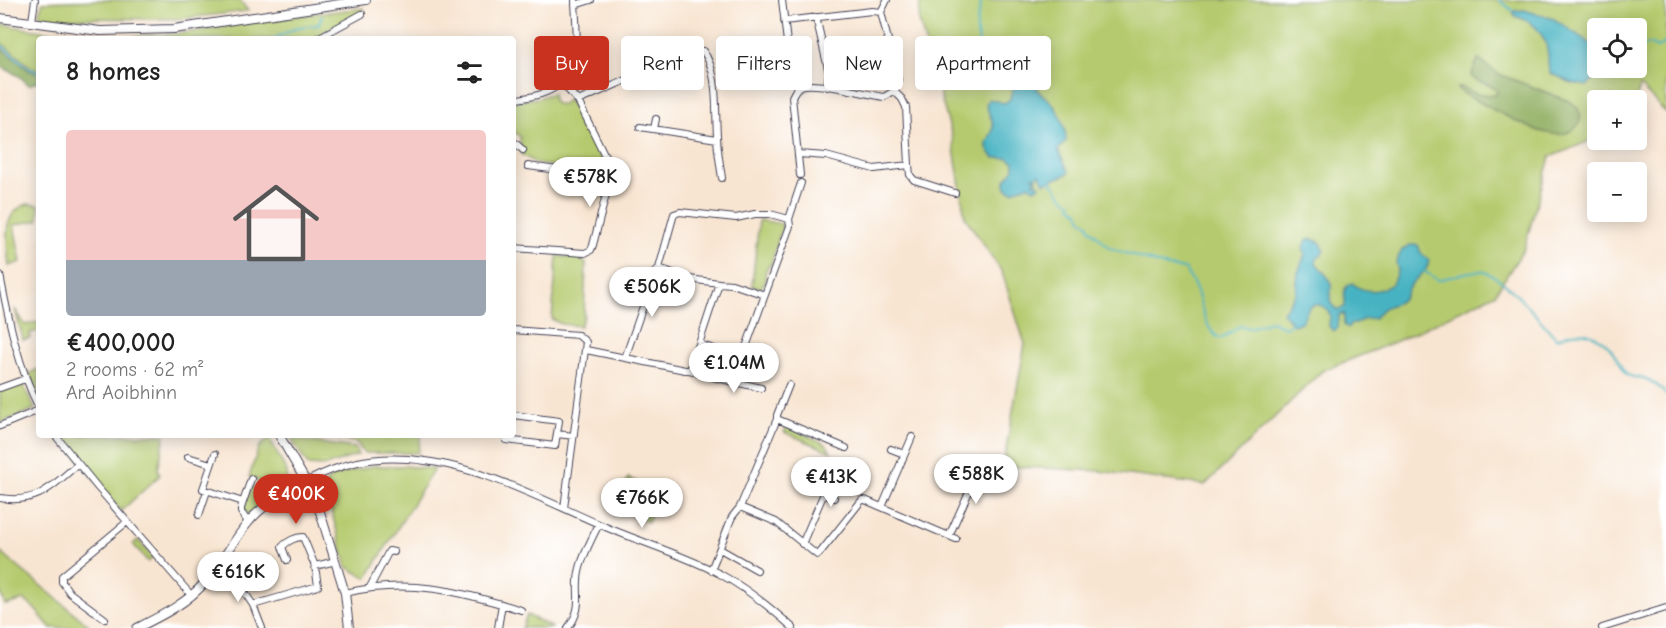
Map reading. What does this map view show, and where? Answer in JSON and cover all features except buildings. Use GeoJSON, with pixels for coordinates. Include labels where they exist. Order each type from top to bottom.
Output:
{"type":"FeatureCollection","features":[{"type":"Feature","properties":{"kind":"main road"},"geometry":{"type":"LineString","coordinates":[[0,18],[32,21],[101,35],[174,29],[366,0]]}},
{"type":"Feature","properties":{"kind":"main road"},"geometry":{"type":"LineString","coordinates":[[281,438],[316,499],[345,593],[349,628]]}},
{"type":"Feature","properties":{"kind":"main road"},"geometry":{"type":"LineString","coordinates":[[137,628],[168,612],[205,583],[248,522],[268,505],[307,481]]}},
{"type":"Feature","properties":{"kind":"street"},"geometry":{"type":"LineString","coordinates":[[32,21],[35,0]]}},
{"type":"Feature","properties":{"kind":"street"},"geometry":{"type":"LineString","coordinates":[[576,36],[575,2],[591,0]]}},
{"type":"Feature","properties":{"kind":"street"},"geometry":{"type":"LineString","coordinates":[[782,0],[786,36]]}},
{"type":"Feature","properties":{"kind":"street"},"geometry":{"type":"LineString","coordinates":[[844,90],[884,97],[894,91],[898,80],[881,12],[887,0]]}},
{"type":"Feature","properties":{"kind":"street"},"geometry":{"type":"LineString","coordinates":[[784,21],[872,11],[881,12]]}},
{"type":"Feature","properties":{"kind":"street"},"geometry":{"type":"LineString","coordinates":[[322,36],[362,14]]}},
{"type":"Feature","properties":{"kind":"street"},"geometry":{"type":"LineString","coordinates":[[816,17],[824,51]]}},
{"type":"Feature","properties":{"kind":"street"},"geometry":{"type":"LineString","coordinates":[[578,101],[690,52],[703,51],[709,59],[714,83],[722,178]]}},
{"type":"Feature","properties":{"kind":"street"},"geometry":{"type":"LineString","coordinates":[[800,175],[792,97],[801,86],[824,87]]}},
{"type":"Feature","properties":{"kind":"street"},"geometry":{"type":"LineString","coordinates":[[516,99],[543,94],[549,90]]}},
{"type":"Feature","properties":{"kind":"street"},"geometry":{"type":"LineString","coordinates":[[516,248],[589,252],[593,245],[610,177],[609,164],[578,101],[568,90]]}},
{"type":"Feature","properties":{"kind":"street"},"geometry":{"type":"LineString","coordinates":[[894,91],[905,102],[906,107],[910,175],[914,180],[955,193]]}},
{"type":"Feature","properties":{"kind":"street"},"geometry":{"type":"LineString","coordinates":[[654,129],[656,119]]}},
{"type":"Feature","properties":{"kind":"street"},"geometry":{"type":"LineString","coordinates":[[640,127],[717,139]]}},
{"type":"Feature","properties":{"kind":"street"},"geometry":{"type":"LineString","coordinates":[[516,144],[523,150]]}},
{"type":"Feature","properties":{"kind":"street"},"geometry":{"type":"LineString","coordinates":[[799,154],[826,156],[874,169],[909,165]]}},
{"type":"Feature","properties":{"kind":"street"},"geometry":{"type":"LineString","coordinates":[[528,166],[610,177]]}},
{"type":"Feature","properties":{"kind":"street"},"geometry":{"type":"LineString","coordinates":[[736,382],[742,358],[790,226],[789,219],[801,183]]}},
{"type":"Feature","properties":{"kind":"street"},"geometry":{"type":"LineString","coordinates":[[626,358],[655,272],[659,268],[672,218],[677,213],[736,218],[770,214],[789,219]]}},
{"type":"Feature","properties":{"kind":"street"},"geometry":{"type":"LineString","coordinates":[[659,268],[689,279],[732,284],[765,295]]}},
{"type":"Feature","properties":{"kind":"street"},"geometry":{"type":"LineString","coordinates":[[0,276],[11,332],[25,379],[36,403]]}},
{"type":"Feature","properties":{"kind":"street"},"geometry":{"type":"LineString","coordinates":[[689,370],[719,283]]}},
{"type":"Feature","properties":{"kind":"street"},"geometry":{"type":"LineString","coordinates":[[516,330],[582,337],[586,342],[564,507]]}},
{"type":"Feature","properties":{"kind":"street"},"geometry":{"type":"LineString","coordinates":[[699,344],[742,358]]}},
{"type":"Feature","properties":{"kind":"street"},"geometry":{"type":"LineString","coordinates":[[586,350],[689,370],[761,388]]}},
{"type":"Feature","properties":{"kind":"street"},"geometry":{"type":"LineString","coordinates":[[0,388],[25,379]]}},
{"type":"Feature","properties":{"kind":"street"},"geometry":{"type":"LineString","coordinates":[[711,570],[732,517],[740,507],[789,385]]}},
{"type":"Feature","properties":{"kind":"street"},"geometry":{"type":"LineString","coordinates":[[0,426],[36,410]]}},
{"type":"Feature","properties":{"kind":"street"},"geometry":{"type":"LineString","coordinates":[[506,438],[506,440],[555,446],[559,421],[516,415]]}},
{"type":"Feature","properties":{"kind":"street"},"geometry":{"type":"LineString","coordinates":[[777,419],[846,448]]}},
{"type":"Feature","properties":{"kind":"street"},"geometry":{"type":"LineString","coordinates":[[557,434],[574,436]]}},
{"type":"Feature","properties":{"kind":"street"},"geometry":{"type":"LineString","coordinates":[[882,507],[912,436]]}},
{"type":"Feature","properties":{"kind":"street"},"geometry":{"type":"LineString","coordinates":[[57,438],[191,595]]}},
{"type":"Feature","properties":{"kind":"street"},"geometry":{"type":"LineString","coordinates":[[891,449],[904,454]]}},
{"type":"Feature","properties":{"kind":"street"},"geometry":{"type":"LineString","coordinates":[[215,454],[202,489],[243,502]]}},
{"type":"Feature","properties":{"kind":"street"},"geometry":{"type":"LineString","coordinates":[[188,457],[211,464]]}},
{"type":"Feature","properties":{"kind":"street"},"geometry":{"type":"LineString","coordinates":[[307,481],[327,471],[360,460],[407,459],[464,468],[564,507],[599,524],[711,570],[754,596],[793,628]]}},
{"type":"Feature","properties":{"kind":"street"},"geometry":{"type":"LineString","coordinates":[[802,544],[837,463]]}},
{"type":"Feature","properties":{"kind":"street"},"geometry":{"type":"LineString","coordinates":[[0,498],[14,500],[34,497],[54,485],[78,464]]}},
{"type":"Feature","properties":{"kind":"street"},"geometry":{"type":"LineString","coordinates":[[740,507],[776,522],[814,554],[819,554],[862,500],[953,538],[981,465]]}},
{"type":"Feature","properties":{"kind":"street"},"geometry":{"type":"LineString","coordinates":[[975,478],[984,482]]}},
{"type":"Feature","properties":{"kind":"street"},"geometry":{"type":"LineString","coordinates":[[248,522],[241,512],[251,479]]}},
{"type":"Feature","properties":{"kind":"street"},"geometry":{"type":"LineString","coordinates":[[199,515],[207,490]]}},
{"type":"Feature","properties":{"kind":"street"},"geometry":{"type":"LineString","coordinates":[[824,494],[834,498]]}},
{"type":"Feature","properties":{"kind":"street"},"geometry":{"type":"LineString","coordinates":[[105,620],[70,592],[62,582],[62,576],[127,522]]}},
{"type":"Feature","properties":{"kind":"street"},"geometry":{"type":"LineString","coordinates":[[568,628],[579,604],[580,567],[599,524]]}},
{"type":"Feature","properties":{"kind":"street"},"geometry":{"type":"LineString","coordinates":[[253,605],[318,586],[315,566],[303,537],[285,543],[282,547],[287,560]]}},
{"type":"Feature","properties":{"kind":"street"},"geometry":{"type":"LineString","coordinates":[[720,549],[757,570]]}},
{"type":"Feature","properties":{"kind":"street"},"geometry":{"type":"LineString","coordinates":[[370,587],[392,551]]}},
{"type":"Feature","properties":{"kind":"street"},"geometry":{"type":"LineString","coordinates":[[315,566],[336,561]]}},
{"type":"Feature","properties":{"kind":"street"},"geometry":{"type":"LineString","coordinates":[[230,570],[253,605],[262,628]]}},
{"type":"Feature","properties":{"kind":"street"},"geometry":{"type":"LineString","coordinates":[[345,593],[370,587],[412,586],[462,593],[521,610]]}},
{"type":"Feature","properties":{"kind":"street"},"geometry":{"type":"LineString","coordinates":[[498,628],[502,604]]}},
{"type":"Feature","properties":{"kind":"street"},"geometry":{"type":"LineString","coordinates":[[1602,628],[1666,608]]}},
{"type":"Feature","properties":{"kind":"green space"},"geometry":{"type":"Polygon","coordinates":[[[240,0],[248,11],[179,19],[42,18],[39,12],[43,2],[240,0]]]}},
{"type":"Feature","properties":{"kind":"green space"},"geometry":{"type":"Polygon","coordinates":[[[920,0],[1666,0],[1666,113],[1647,93],[1647,90],[1640,86],[1639,90],[1587,90],[1587,142],[1550,157],[1524,249],[1495,294],[1397,341],[1322,371],[1205,485],[1099,471],[1003,466],[1025,344],[1002,272],[965,217],[952,136],[939,90],[1051,90],[1051,36],[923,36],[919,21],[920,0]]]}},
{"type":"Feature","properties":{"kind":"green space"},"geometry":{"type":"Polygon","coordinates":[[[363,8],[364,12],[319,36],[140,36],[176,34],[363,8]]]}},
{"type":"Feature","properties":{"kind":"green space"},"geometry":{"type":"Polygon","coordinates":[[[0,24],[70,36],[36,36],[36,70],[0,42],[0,24]]]}},
{"type":"Feature","properties":{"kind":"green space"},"geometry":{"type":"Polygon","coordinates":[[[0,47],[29,70],[36,73],[36,82],[29,85],[19,76],[0,66],[0,47]]]}},
{"type":"Feature","properties":{"kind":"green space"},"geometry":{"type":"Polygon","coordinates":[[[1478,59],[1499,74],[1571,102],[1581,117],[1578,126],[1562,134],[1540,131],[1507,117],[1463,93],[1457,88],[1461,87],[1477,94],[1496,95],[1497,91],[1494,88],[1471,76],[1478,59]]]}},
{"type":"Feature","properties":{"kind":"green space"},"geometry":{"type":"Polygon","coordinates":[[[553,93],[553,100],[556,104],[563,104],[568,99],[601,157],[603,173],[537,164],[521,154],[520,137],[516,133],[516,102],[553,93]]]}},
{"type":"Feature","properties":{"kind":"green space"},"geometry":{"type":"Polygon","coordinates":[[[28,204],[36,205],[36,221],[14,225],[21,262],[9,266],[7,229],[13,214],[28,204]]]}},
{"type":"Feature","properties":{"kind":"green space"},"geometry":{"type":"Polygon","coordinates":[[[759,220],[783,224],[771,264],[766,271],[766,280],[761,288],[752,286],[759,220]]]}},
{"type":"Feature","properties":{"kind":"green space"},"geometry":{"type":"Polygon","coordinates":[[[557,256],[580,258],[586,264],[584,316],[580,326],[561,324],[552,319],[557,256]]]}},
{"type":"Feature","properties":{"kind":"green space"},"geometry":{"type":"Polygon","coordinates":[[[15,309],[25,325],[36,323],[36,332],[30,333],[31,338],[23,340],[15,309]]]}},
{"type":"Feature","properties":{"kind":"green space"},"geometry":{"type":"Polygon","coordinates":[[[704,351],[737,362],[734,376],[730,378],[695,370],[704,351]]]}},
{"type":"Feature","properties":{"kind":"green space"},"geometry":{"type":"Polygon","coordinates":[[[36,370],[36,390],[29,374],[36,370]]]}},
{"type":"Feature","properties":{"kind":"green space"},"geometry":{"type":"Polygon","coordinates":[[[22,382],[35,409],[0,423],[0,391],[22,382]]]}},
{"type":"Feature","properties":{"kind":"green space"},"geometry":{"type":"Polygon","coordinates":[[[787,426],[826,444],[831,452],[784,432],[787,426]]]}},
{"type":"Feature","properties":{"kind":"green space"},"geometry":{"type":"Polygon","coordinates":[[[63,438],[164,438],[158,469],[160,475],[121,511],[63,438]]]}},
{"type":"Feature","properties":{"kind":"green space"},"geometry":{"type":"Polygon","coordinates":[[[269,438],[287,472],[286,480],[250,513],[246,513],[244,507],[251,488],[257,486],[258,480],[249,477],[259,447],[269,438]]]}},
{"type":"Feature","properties":{"kind":"green space"},"geometry":{"type":"Polygon","coordinates":[[[420,438],[418,453],[364,453],[356,442],[338,439],[420,438]]]}},
{"type":"Feature","properties":{"kind":"green space"},"geometry":{"type":"Polygon","coordinates":[[[291,439],[355,448],[358,455],[325,466],[308,465],[291,439]]]}},
{"type":"Feature","properties":{"kind":"green space"},"geometry":{"type":"Polygon","coordinates":[[[373,466],[434,469],[367,578],[347,567],[325,489],[326,482],[333,476],[373,466]]]}},
{"type":"Feature","properties":{"kind":"green space"},"geometry":{"type":"Polygon","coordinates":[[[628,478],[661,493],[648,522],[615,507],[628,478]]]}},
{"type":"Feature","properties":{"kind":"green space"},"geometry":{"type":"Polygon","coordinates":[[[138,540],[153,558],[148,562],[133,544],[138,540]]]}},
{"type":"Feature","properties":{"kind":"green space"},"geometry":{"type":"Polygon","coordinates":[[[0,552],[92,628],[51,628],[24,600],[5,605],[0,591],[0,552]]]}},
{"type":"Feature","properties":{"kind":"green space"},"geometry":{"type":"Polygon","coordinates":[[[527,615],[553,628],[522,628],[527,615]]]}},
{"type":"Feature","properties":{"kind":"water"},"geometry":{"type":"Polygon","coordinates":[[[1524,10],[1554,19],[1587,41],[1587,78],[1595,78],[1587,86],[1572,83],[1550,73],[1543,37],[1531,23],[1514,16],[1513,11],[1524,10]]]}},
{"type":"Feature","properties":{"kind":"water"},"geometry":{"type":"Polygon","coordinates":[[[1013,90],[1038,90],[1058,112],[1065,130],[1066,141],[1058,150],[1069,172],[1044,183],[1040,174],[1036,176],[1037,178],[1033,177],[1037,181],[1034,183],[1040,186],[1034,189],[1030,186],[1013,191],[1007,189],[1005,183],[1014,168],[1014,162],[1008,158],[994,158],[987,147],[993,127],[986,104],[989,99],[1004,103],[1013,90]]]}},
{"type":"Feature","properties":{"kind":"water"},"geometry":{"type":"Polygon","coordinates":[[[1307,240],[1320,242],[1324,249],[1316,263],[1329,279],[1332,288],[1331,303],[1338,310],[1345,307],[1345,290],[1352,283],[1361,289],[1371,291],[1392,284],[1398,270],[1396,262],[1402,250],[1410,245],[1418,245],[1421,253],[1429,260],[1428,265],[1412,283],[1403,299],[1383,309],[1375,318],[1364,319],[1351,324],[1348,328],[1344,325],[1344,313],[1339,315],[1338,328],[1333,331],[1329,326],[1328,310],[1323,306],[1314,305],[1308,309],[1301,322],[1294,325],[1283,313],[1296,293],[1298,273],[1305,254],[1303,247],[1307,240]]]}},
{"type":"Feature","properties":{"kind":"waterway"},"geometry":{"type":"LineString","coordinates":[[977,36],[982,0]]}},
{"type":"Feature","properties":{"kind":"waterway"},"geometry":{"type":"LineString","coordinates":[[1499,0],[1513,11]]}},
{"type":"Feature","properties":{"kind":"waterway"},"geometry":{"type":"LineString","coordinates":[[279,36],[298,27],[318,25],[322,16]]}},
{"type":"Feature","properties":{"kind":"waterway"},"geometry":{"type":"LineString","coordinates":[[1647,45],[1658,48],[1666,42]]}},
{"type":"Feature","properties":{"kind":"waterway"},"geometry":{"type":"LineString","coordinates":[[0,44],[30,69],[36,71]]}},
{"type":"Feature","properties":{"kind":"waterway"},"geometry":{"type":"LineString","coordinates":[[1049,179],[1065,199],[1072,203],[1071,206],[1079,212],[1082,220],[1110,248],[1168,267],[1185,269],[1198,294],[1206,321],[1219,338],[1223,338],[1240,326],[1250,328],[1271,321],[1285,327],[1292,323]]}},
{"type":"Feature","properties":{"kind":"waterway"},"geometry":{"type":"LineString","coordinates":[[1424,271],[1438,280],[1475,271],[1489,274],[1521,299],[1557,339],[1582,332],[1598,338],[1611,349],[1627,375],[1647,379],[1666,395]]}}]}
